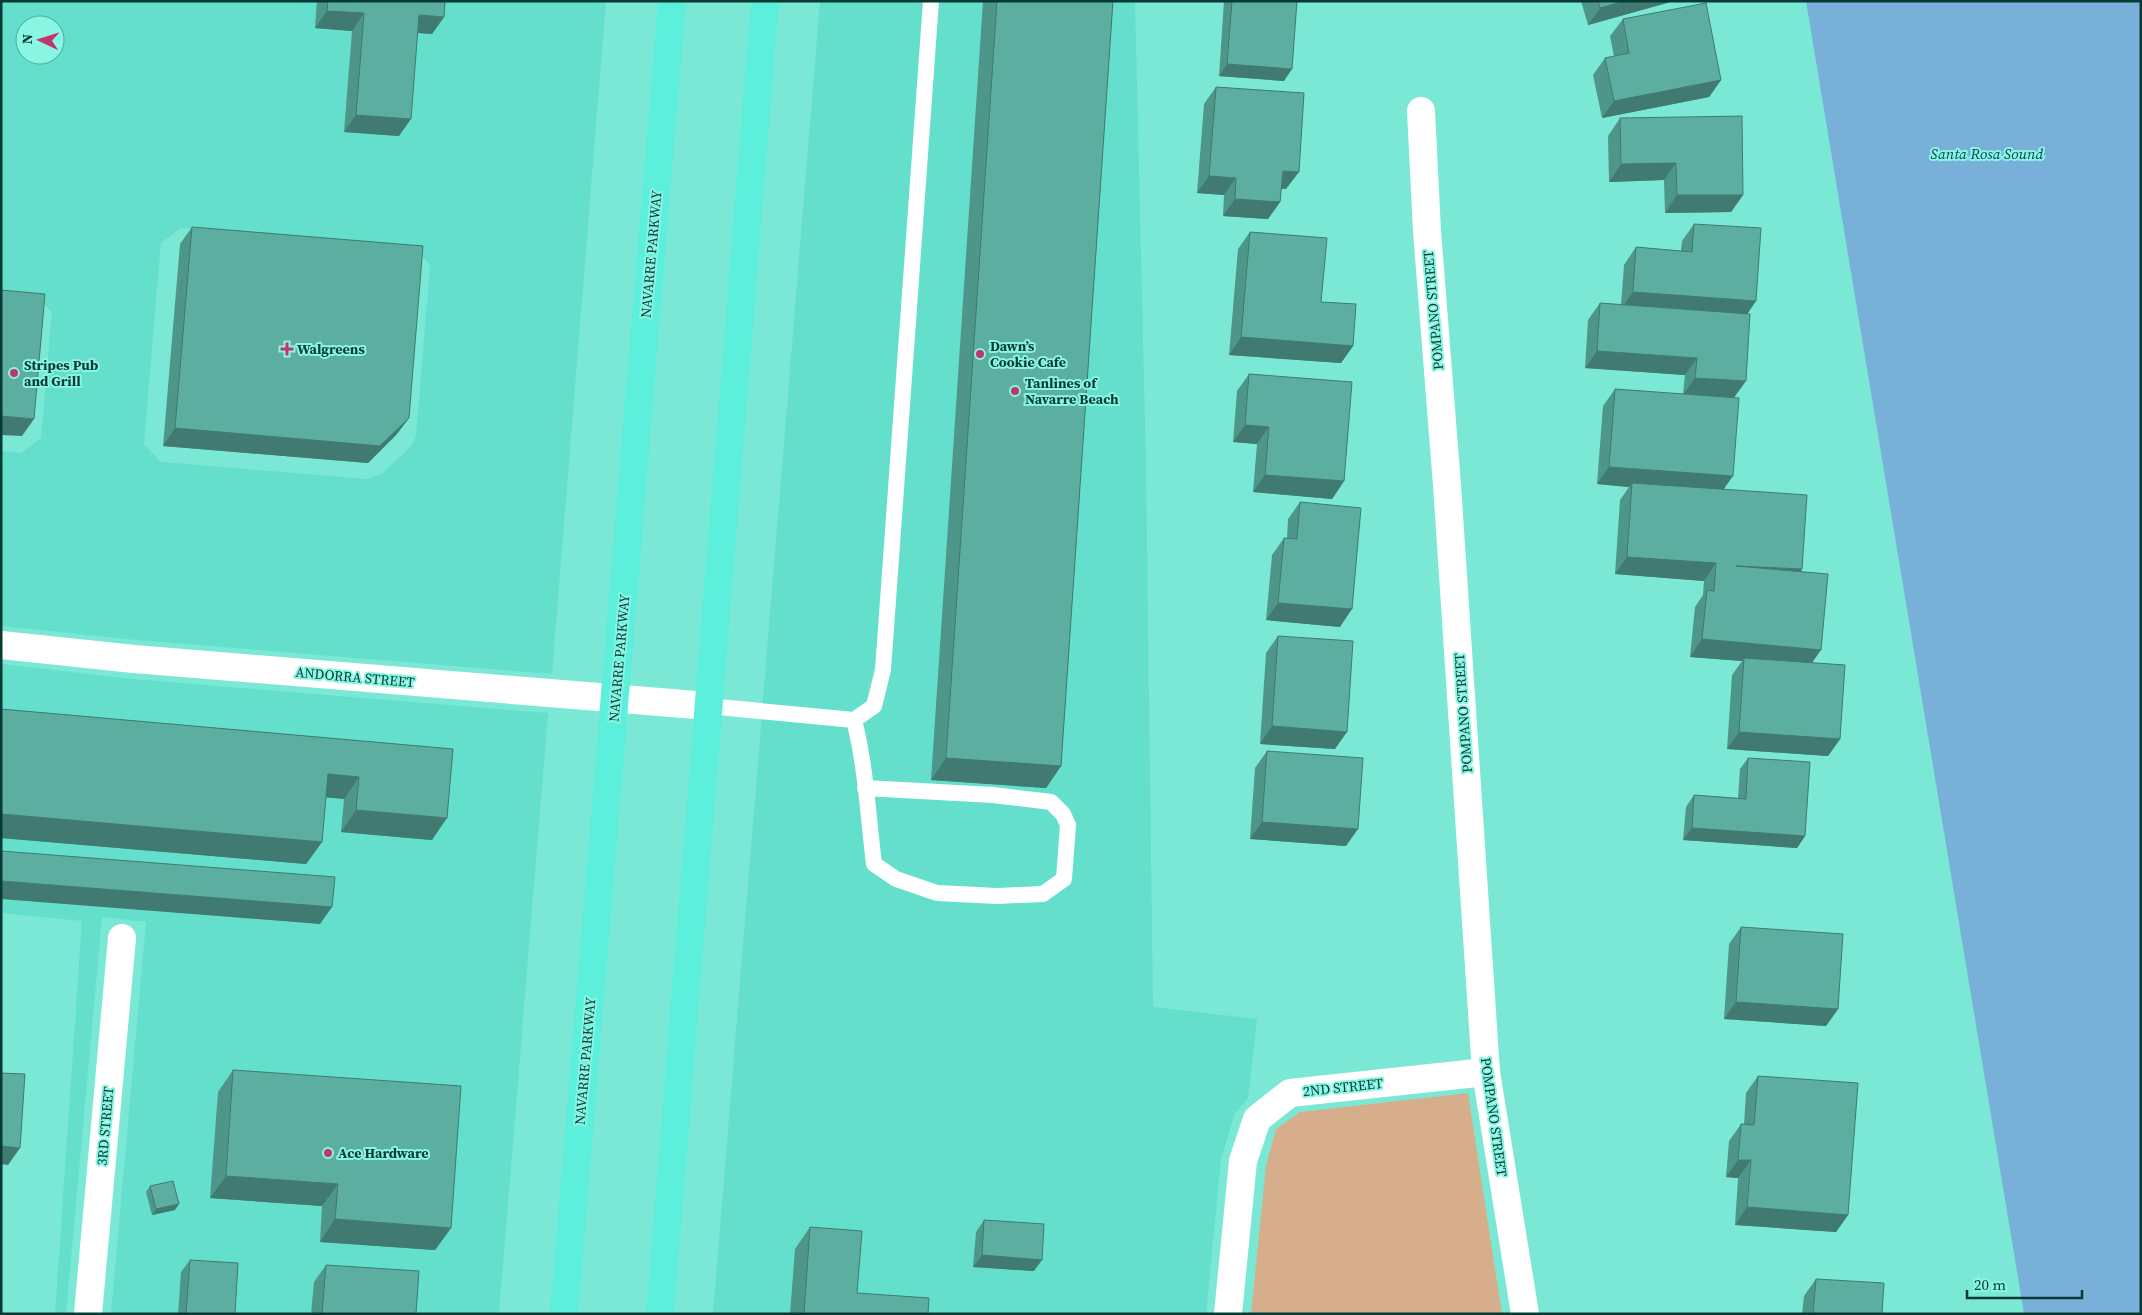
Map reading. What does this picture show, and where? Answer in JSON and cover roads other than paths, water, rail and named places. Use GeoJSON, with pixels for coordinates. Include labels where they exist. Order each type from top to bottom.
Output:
{"type":"FeatureCollection","features":[{"type":"Feature","properties":{"kind":"highway","name":"NAVARRE PARKWAY"},"geometry":{"type":"LineString","coordinates":[[564,1314],[672,1]]}},
{"type":"Feature","properties":{"kind":"highway"},"geometry":{"type":"LineString","coordinates":[[660,1314],[765,1]]}},
{"type":"Feature","properties":{"kind":"street","name":"POMPANO STREET"},"geometry":{"type":"LineString","coordinates":[[1421,111],[1427,232],[1447,485],[1486,1072],[1525,1314]]}},
{"type":"Feature","properties":{"kind":"street","name":"ANDORRA STREET"},"geometry":{"type":"LineString","coordinates":[[1,645],[144,660],[708,706]]}},
{"type":"Feature","properties":{"kind":"street","name":"3RD STREET"},"geometry":{"type":"LineString","coordinates":[[88,1314],[122,938]]}},
{"type":"Feature","properties":{"kind":"street","name":"2ND STREET"},"geometry":{"type":"LineString","coordinates":[[1228,1314],[1243,1162],[1257,1119],[1290,1093],[1486,1072]]}},
{"type":"Feature","properties":{"kind":"lane"},"geometry":{"type":"LineString","coordinates":[[708,706],[854,720],[874,706],[883,670],[931,1]]}},
{"type":"Feature","properties":{"kind":"lane"},"geometry":{"type":"LineString","coordinates":[[854,720],[862,753],[874,864],[896,879],[937,893],[997,896],[1044,894],[1064,879],[1068,826],[1063,814],[1051,802],[994,795],[866,788]]}},
{"type":"Feature","properties":{"kind":"water","name":"Santa Rosa Sound"},"geometry":{"type":"Polygon","coordinates":[[[1806,1],[2141,1],[2141,1314],[2024,1314],[1806,1]]]}},
{"type":"Feature","properties":{"kind":"place","name":"Walgreens"},"geometry":{"type":"Point","coordinates":[287,349]}},
{"type":"Feature","properties":{"kind":"place","name":"Dawn’s Cookie Cafe"},"geometry":{"type":"Point","coordinates":[980,354]}},
{"type":"Feature","properties":{"kind":"place","name":"Stripes Pub and Grill"},"geometry":{"type":"Point","coordinates":[14,373]}},
{"type":"Feature","properties":{"kind":"place","name":"Tanlines of Navarre Beach"},"geometry":{"type":"Point","coordinates":[1015,391]}},
{"type":"Feature","properties":{"kind":"place","name":"Ace Hardware"},"geometry":{"type":"Point","coordinates":[328,1153]}}]}
